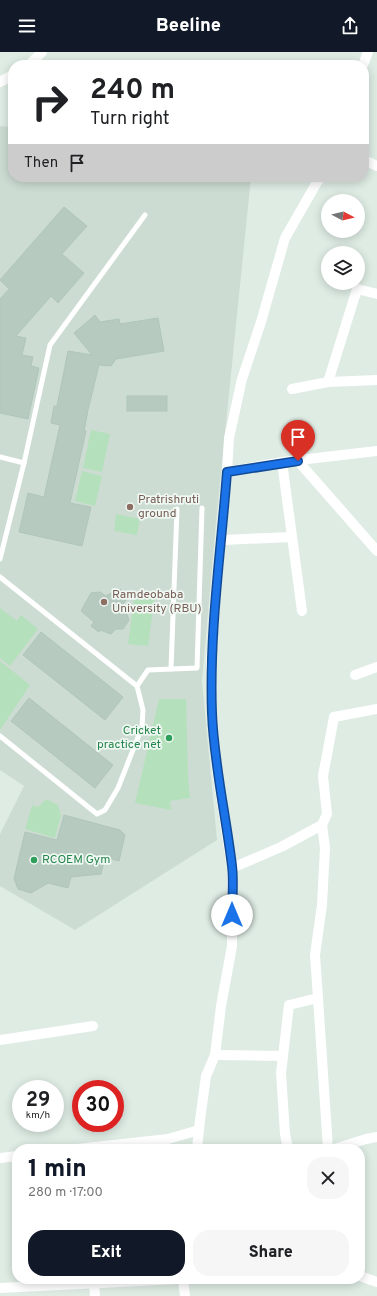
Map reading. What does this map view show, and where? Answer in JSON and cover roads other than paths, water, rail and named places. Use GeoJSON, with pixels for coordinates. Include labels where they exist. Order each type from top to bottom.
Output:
{"type":"FeatureCollection","features":[{"type":"Feature","properties":{"kind":"street"},"geometry":{"type":"LineString","coordinates":[[34,60],[42,52]]}},
{"type":"Feature","properties":{"kind":"street"},"geometry":{"type":"LineString","coordinates":[[198,1144],[206,1076],[215,1055],[232,946],[232,868],[217,770],[212,714],[211,664],[229,438],[242,379],[261,322],[285,238],[317,182]]}},
{"type":"Feature","properties":{"kind":"street"},"geometry":{"type":"LineString","coordinates":[[328,382],[357,289],[377,294]]}},
{"type":"Feature","properties":{"kind":"street"},"geometry":{"type":"LineString","coordinates":[[292,389],[328,382],[377,380]]}},
{"type":"Feature","properties":{"kind":"street"},"geometry":{"type":"LineString","coordinates":[[227,472],[282,462],[377,451]]}},
{"type":"Feature","properties":{"kind":"street"},"geometry":{"type":"LineString","coordinates":[[298,461],[377,551]]}},
{"type":"Feature","properties":{"kind":"street"},"geometry":{"type":"LineString","coordinates":[[282,462],[302,611]]}},
{"type":"Feature","properties":{"kind":"street"},"geometry":{"type":"LineString","coordinates":[[222,540],[292,537]]}},
{"type":"Feature","properties":{"kind":"street"},"geometry":{"type":"LineString","coordinates":[[355,675],[377,667]]}},
{"type":"Feature","properties":{"kind":"street"},"geometry":{"type":"LineString","coordinates":[[328,1144],[315,955],[322,905],[325,848],[322,825],[327,814],[324,776],[334,717],[377,709]]}},
{"type":"Feature","properties":{"kind":"street"},"geometry":{"type":"LineString","coordinates":[[232,868],[280,847],[322,825]]}},
{"type":"Feature","properties":{"kind":"street"},"geometry":{"type":"LineString","coordinates":[[287,1144],[281,1073],[289,1005],[318,998]]}},
{"type":"Feature","properties":{"kind":"street"},"geometry":{"type":"LineString","coordinates":[[0,1040],[93,1026]]}},
{"type":"Feature","properties":{"kind":"street"},"geometry":{"type":"LineString","coordinates":[[215,1055],[283,1056]]}},
{"type":"Feature","properties":{"kind":"street"},"geometry":{"type":"LineString","coordinates":[[122,1144],[168,1139],[199,1130]]}},
{"type":"Feature","properties":{"kind":"street"},"geometry":{"type":"LineString","coordinates":[[350,1144],[377,1137]]}},
{"type":"Feature","properties":{"kind":"street"},"geometry":{"type":"LineString","coordinates":[[0,1158],[12,1157]]}},
{"type":"Feature","properties":{"kind":"street"},"geometry":{"type":"LineString","coordinates":[[365,1278],[377,1282]]}},
{"type":"Feature","properties":{"kind":"street"},"geometry":{"type":"LineString","coordinates":[[0,1288],[14,1292],[85,1284]]}},
{"type":"Feature","properties":{"kind":"street"},"geometry":{"type":"LineString","coordinates":[[94,1284],[95,1296]]}},
{"type":"Feature","properties":{"kind":"street"},"geometry":{"type":"LineString","coordinates":[[184,1284],[185,1296]]}},
{"type":"Feature","properties":{"kind":"lane"},"geometry":{"type":"LineString","coordinates":[[0,559],[24,463],[50,345],[146,215]]}},
{"type":"Feature","properties":{"kind":"lane"},"geometry":{"type":"LineString","coordinates":[[0,457],[24,463]]}},
{"type":"Feature","properties":{"kind":"lane"},"geometry":{"type":"LineString","coordinates":[[137,686],[148,670],[197,668],[202,508]]}},
{"type":"Feature","properties":{"kind":"lane"},"geometry":{"type":"LineString","coordinates":[[171,669],[177,509]]}},
{"type":"Feature","properties":{"kind":"lane"},"geometry":{"type":"LineString","coordinates":[[0,577],[137,686],[143,710],[142,727],[118,788],[105,810],[97,814],[0,736]]}},
{"type":"Feature","properties":{"kind":"place","name":"Pratrishruti ground"},"geometry":{"type":"Point","coordinates":[130,507]}},
{"type":"Feature","properties":{"kind":"place","name":"Ramdeobaba University (RBU)"},"geometry":{"type":"Point","coordinates":[104,602]}},
{"type":"Feature","properties":{"kind":"place","name":"Cricket practice net"},"geometry":{"type":"Point","coordinates":[169,738]}},
{"type":"Feature","properties":{"kind":"place","name":"RCOEM Gym"},"geometry":{"type":"Point","coordinates":[34,860]}}]}
